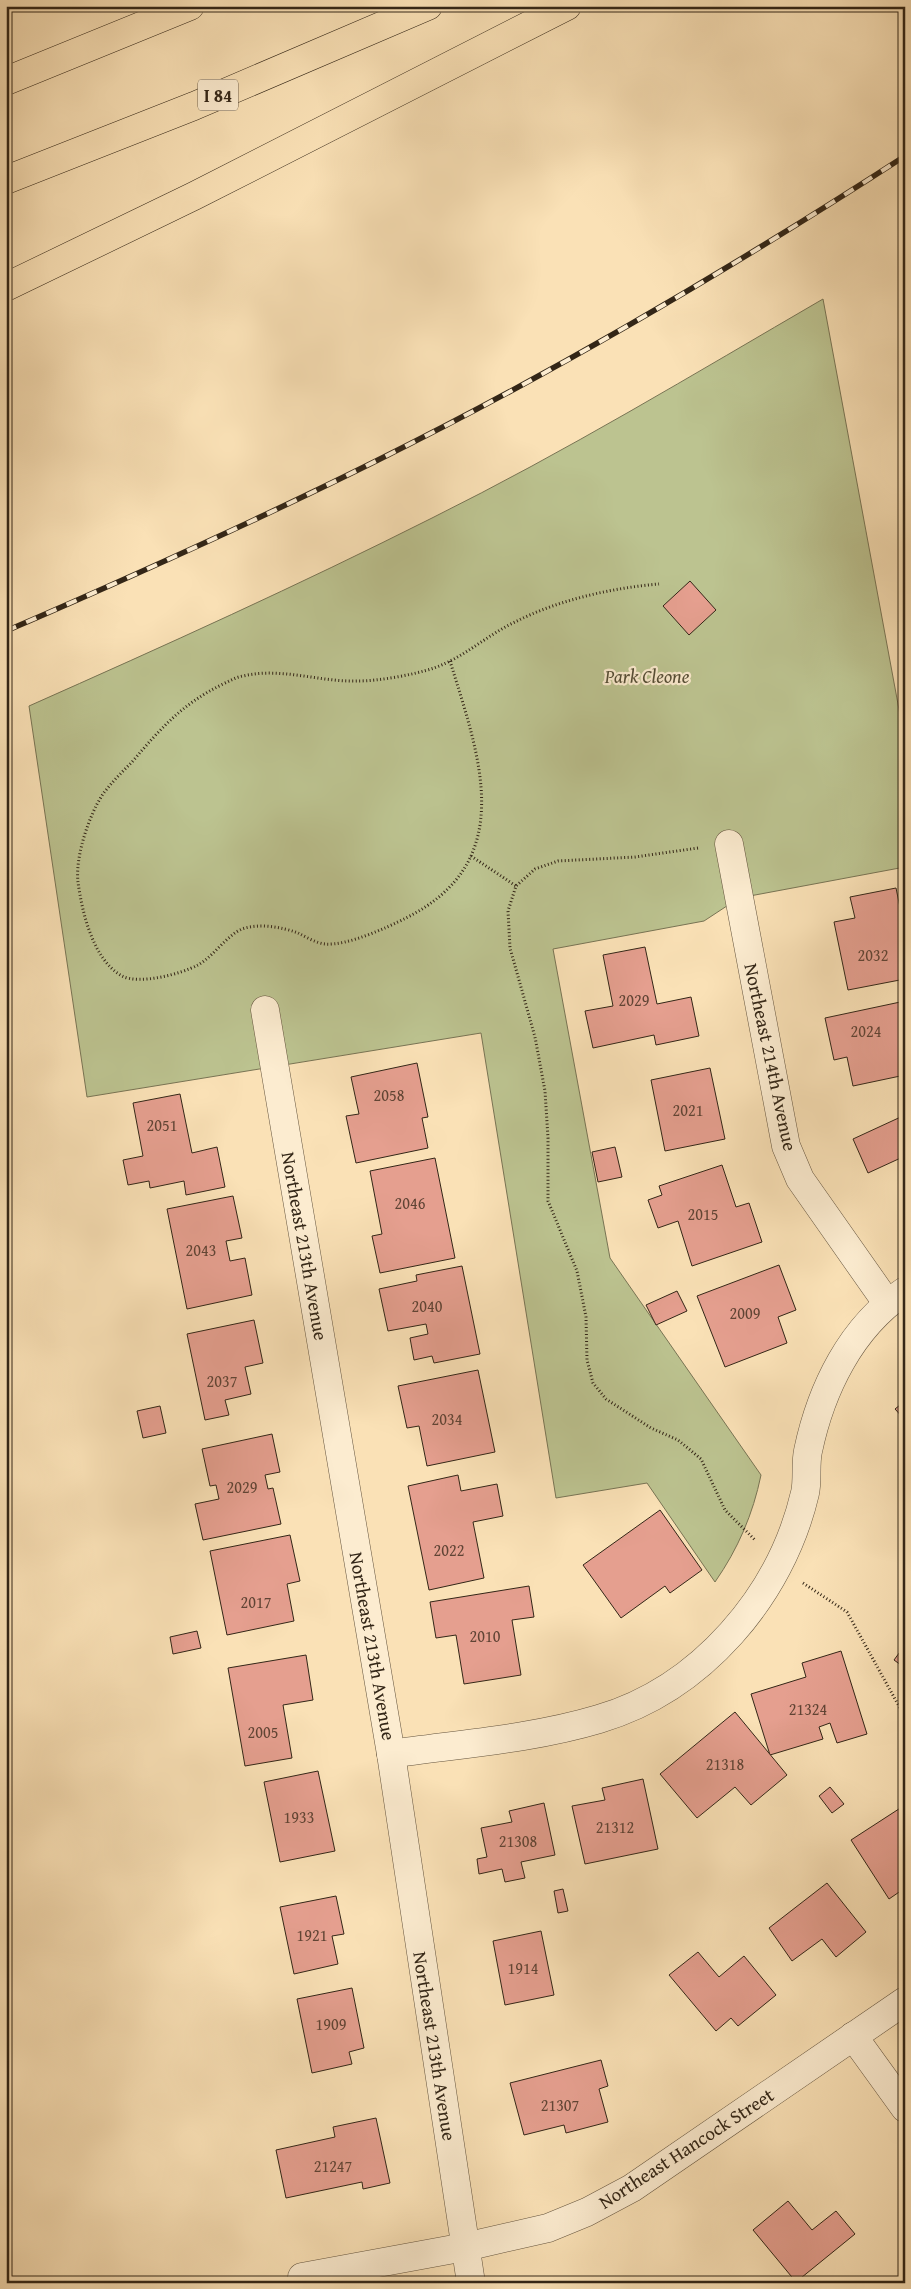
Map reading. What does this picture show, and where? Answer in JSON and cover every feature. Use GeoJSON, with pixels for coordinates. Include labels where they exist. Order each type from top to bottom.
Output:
{"type":"FeatureCollection","features":[{"type":"Feature","properties":{"kind":"highway"},"geometry":{"type":"LineString","coordinates":[[6,81],[190,6]]}},
{"type":"Feature","properties":{"kind":"highway","name":"I 84"},"geometry":{"type":"LineString","coordinates":[[6,180],[194,106],[428,6]]}},
{"type":"Feature","properties":{"kind":"highway"},"geometry":{"type":"LineString","coordinates":[[6,287],[194,196],[567,6]]}},
{"type":"Feature","properties":{"kind":"street","name":"Northeast 214th Avenue"},"geometry":{"type":"LineString","coordinates":[[729,844],[786,1146],[800,1179],[896,1297]]}},
{"type":"Feature","properties":{"kind":"street","name":"Northeast 213th Avenue"},"geometry":{"type":"LineString","coordinates":[[265,1010],[391,1754],[470,2283]]}},
{"type":"Feature","properties":{"kind":"street"},"geometry":{"type":"LineString","coordinates":[[391,1754],[563,1729],[602,1719],[638,1703],[680,1678],[704,1660],[732,1632],[757,1602],[778,1565],[793,1530],[805,1492],[808,1454],[817,1413],[830,1383],[853,1341],[896,1297]]}},
{"type":"Feature","properties":{"kind":"street","name":"Northeast Hancock Street"},"geometry":{"type":"LineString","coordinates":[[302,2277],[465,2248],[548,2228],[587,2212],[632,2188],[905,2001]]}},
{"type":"Feature","properties":{"kind":"street"},"geometry":{"type":"LineString","coordinates":[[853,2036],[905,2108]]}},
{"type":"Feature","properties":{"kind":"path"},"geometry":{"type":"LineString","coordinates":[[450,661],[474,742],[480,777],[483,813],[476,847],[462,875],[443,894],[418,912],[380,931],[348,941],[324,944],[292,931],[258,926],[239,930],[199,964],[172,975],[146,979],[124,978],[104,962],[90,933],[81,904],[77,872],[86,832],[102,795],[172,716],[206,693],[240,676],[296,674],[356,681],[433,668],[469,652],[514,622],[572,600],[624,587],[659,584]]}},
{"type":"Feature","properties":{"kind":"path"},"geometry":{"type":"LineString","coordinates":[[729,844],[635,858],[558,861],[535,869],[516,886],[508,911],[510,948],[535,1037],[545,1091],[548,1138],[548,1202],[577,1271],[586,1317],[586,1360],[593,1383],[606,1399],[651,1428],[678,1440],[701,1459],[724,1510],[778,1565],[847,1612],[905,1717]]}},
{"type":"Feature","properties":{"kind":"path"},"geometry":{"type":"LineString","coordinates":[[471,856],[516,886]]}},
{"type":"Feature","properties":{"kind":"green space","name":"Park Cleone"},"geometry":{"type":"Polygon","coordinates":[[[823,299],[905,742],[905,867],[739,898],[704,921],[553,949],[610,1258],[761,1475],[754,1504],[744,1531],[731,1557],[715,1582],[647,1483],[556,1498],[481,1033],[87,1097],[29,706],[282,591],[482,493],[629,412],[823,299]]]}},
{"type":"Feature","properties":{"kind":"building"},"geometry":{"type":"Polygon","coordinates":[[[690,581],[716,610],[689,635],[663,606],[690,581]]]}},
{"type":"Feature","properties":{"kind":"building"},"geometry":{"type":"Polygon","coordinates":[[[896,888],[905,932],[905,979],[848,990],[834,922],[855,918],[850,897],[896,888]]]}},
{"type":"Feature","properties":{"kind":"building"},"geometry":{"type":"Polygon","coordinates":[[[645,947],[657,1004],[691,997],[699,1036],[656,1045],[654,1035],[593,1048],[585,1011],[613,1006],[603,955],[645,947]]]}},
{"type":"Feature","properties":{"kind":"building"},"geometry":{"type":"Polygon","coordinates":[[[905,1001],[905,1045],[901,1046],[905,1075],[853,1086],[847,1057],[834,1060],[825,1018],[905,1001]]]}},
{"type":"Feature","properties":{"kind":"building"},"geometry":{"type":"Polygon","coordinates":[[[417,1063],[428,1117],[422,1118],[428,1148],[356,1163],[346,1116],[359,1114],[351,1077],[417,1063]]]}},
{"type":"Feature","properties":{"kind":"building"},"geometry":{"type":"Polygon","coordinates":[[[710,1068],[725,1139],[665,1151],[651,1080],[710,1068]]]}},
{"type":"Feature","properties":{"kind":"building"},"geometry":{"type":"Polygon","coordinates":[[[180,1094],[192,1153],[217,1147],[225,1187],[186,1195],[184,1181],[150,1188],[149,1181],[128,1185],[123,1160],[143,1156],[133,1103],[180,1094]]]}},
{"type":"Feature","properties":{"kind":"building"},"geometry":{"type":"Polygon","coordinates":[[[905,1115],[905,1156],[868,1173],[853,1139],[905,1115]]]}},
{"type":"Feature","properties":{"kind":"building"},"geometry":{"type":"Polygon","coordinates":[[[615,1147],[622,1177],[598,1182],[592,1152],[615,1147]]]}},
{"type":"Feature","properties":{"kind":"building"},"geometry":{"type":"Polygon","coordinates":[[[435,1158],[455,1258],[380,1273],[372,1236],[382,1234],[370,1171],[435,1158]]]}},
{"type":"Feature","properties":{"kind":"building"},"geometry":{"type":"Polygon","coordinates":[[[722,1165],[736,1207],[749,1203],[762,1242],[692,1266],[678,1221],[658,1228],[648,1200],[662,1195],[659,1186],[722,1165]]]}},
{"type":"Feature","properties":{"kind":"building"},"geometry":{"type":"Polygon","coordinates":[[[233,1196],[242,1238],[226,1241],[230,1261],[245,1258],[252,1295],[187,1309],[167,1209],[233,1196]]]}},
{"type":"Feature","properties":{"kind":"building"},"geometry":{"type":"Polygon","coordinates":[[[779,1265],[796,1310],[778,1317],[787,1343],[725,1367],[697,1296],[779,1265]]]}},
{"type":"Feature","properties":{"kind":"building"},"geometry":{"type":"Polygon","coordinates":[[[462,1266],[480,1354],[434,1363],[432,1356],[414,1360],[410,1338],[428,1334],[426,1324],[388,1331],[379,1289],[417,1281],[416,1275],[462,1266]]]}},
{"type":"Feature","properties":{"kind":"building"},"geometry":{"type":"Polygon","coordinates":[[[677,1291],[687,1311],[656,1325],[646,1305],[677,1291]]]}},
{"type":"Feature","properties":{"kind":"building"},"geometry":{"type":"Polygon","coordinates":[[[254,1320],[263,1363],[245,1367],[251,1394],[225,1400],[229,1415],[205,1420],[187,1334],[254,1320]]]}},
{"type":"Feature","properties":{"kind":"building"},"geometry":{"type":"Polygon","coordinates":[[[478,1370],[495,1452],[427,1466],[419,1426],[407,1428],[398,1386],[478,1370]]]}},
{"type":"Feature","properties":{"kind":"building"},"geometry":{"type":"Polygon","coordinates":[[[905,1401],[905,1420],[895,1409],[905,1401]]]}},
{"type":"Feature","properties":{"kind":"building"},"geometry":{"type":"Polygon","coordinates":[[[160,1406],[166,1433],[143,1438],[137,1411],[160,1406]]]}},
{"type":"Feature","properties":{"kind":"building"},"geometry":{"type":"Polygon","coordinates":[[[272,1434],[280,1472],[265,1475],[268,1489],[273,1488],[281,1524],[203,1540],[195,1504],[219,1499],[216,1485],[210,1486],[202,1449],[272,1434]]]}},
{"type":"Feature","properties":{"kind":"building"},"geometry":{"type":"Polygon","coordinates":[[[458,1475],[461,1491],[497,1484],[503,1516],[473,1522],[484,1578],[429,1590],[408,1486],[458,1475]]]}},
{"type":"Feature","properties":{"kind":"building"},"geometry":{"type":"Polygon","coordinates":[[[660,1510],[702,1570],[670,1593],[665,1586],[621,1618],[583,1565],[660,1510]]]}},
{"type":"Feature","properties":{"kind":"building"},"geometry":{"type":"Polygon","coordinates":[[[290,1535],[300,1581],[287,1584],[294,1621],[227,1635],[210,1551],[290,1535]]]}},
{"type":"Feature","properties":{"kind":"building"},"geometry":{"type":"Polygon","coordinates":[[[529,1586],[534,1617],[512,1620],[521,1675],[464,1684],[456,1635],[436,1638],[430,1602],[529,1586]]]}},
{"type":"Feature","properties":{"kind":"building"},"geometry":{"type":"Polygon","coordinates":[[[197,1631],[201,1648],[173,1654],[170,1637],[197,1631]]]}},
{"type":"Feature","properties":{"kind":"building"},"geometry":{"type":"Polygon","coordinates":[[[905,1645],[905,1668],[894,1660],[905,1645]]]}},
{"type":"Feature","properties":{"kind":"building"},"geometry":{"type":"Polygon","coordinates":[[[841,1651],[867,1734],[837,1743],[830,1723],[819,1727],[823,1739],[770,1755],[751,1694],[806,1677],[802,1663],[841,1651]]]}},
{"type":"Feature","properties":{"kind":"building"},"geometry":{"type":"Polygon","coordinates":[[[306,1655],[313,1700],[283,1705],[292,1758],[245,1766],[228,1668],[306,1655]]]}},
{"type":"Feature","properties":{"kind":"building"},"geometry":{"type":"Polygon","coordinates":[[[735,1712],[787,1775],[751,1805],[735,1787],[697,1818],[660,1774],[735,1712]]]}},
{"type":"Feature","properties":{"kind":"building"},"geometry":{"type":"Polygon","coordinates":[[[318,1771],[335,1851],[280,1862],[264,1782],[318,1771]]]}},
{"type":"Feature","properties":{"kind":"building"},"geometry":{"type":"Polygon","coordinates":[[[643,1779],[658,1849],[585,1864],[572,1806],[605,1800],[602,1788],[643,1779]]]}},
{"type":"Feature","properties":{"kind":"building"},"geometry":{"type":"Polygon","coordinates":[[[830,1787],[844,1804],[832,1813],[819,1796],[830,1787]]]}},
{"type":"Feature","properties":{"kind":"building"},"geometry":{"type":"Polygon","coordinates":[[[544,1803],[555,1855],[521,1862],[525,1878],[505,1882],[502,1869],[479,1874],[477,1859],[487,1857],[481,1828],[512,1822],[509,1811],[544,1803]]]}},
{"type":"Feature","properties":{"kind":"building"},"geometry":{"type":"Polygon","coordinates":[[[905,1805],[905,1888],[889,1899],[851,1840],[905,1805]]]}},
{"type":"Feature","properties":{"kind":"building"},"geometry":{"type":"Polygon","coordinates":[[[827,1883],[866,1932],[836,1957],[822,1939],[792,1961],[769,1928],[827,1883]]]}},
{"type":"Feature","properties":{"kind":"building"},"geometry":{"type":"Polygon","coordinates":[[[563,1889],[568,1911],[558,1913],[554,1891],[563,1889]]]}},
{"type":"Feature","properties":{"kind":"building"},"geometry":{"type":"Polygon","coordinates":[[[336,1896],[344,1934],[332,1936],[338,1964],[294,1974],[280,1907],[336,1896]]]}},
{"type":"Feature","properties":{"kind":"building"},"geometry":{"type":"Polygon","coordinates":[[[541,1931],[554,1995],[505,2005],[493,1941],[541,1931]]]}},
{"type":"Feature","properties":{"kind":"building"},"geometry":{"type":"Polygon","coordinates":[[[698,1952],[719,1977],[744,1956],[776,1995],[738,2026],[731,2018],[716,2031],[669,1975],[698,1952]]]}},
{"type":"Feature","properties":{"kind":"building"},"geometry":{"type":"Polygon","coordinates":[[[352,1988],[364,2048],[349,2052],[352,2064],[312,2073],[297,1999],[352,1988]]]}},
{"type":"Feature","properties":{"kind":"building"},"geometry":{"type":"Polygon","coordinates":[[[601,2060],[608,2086],[599,2089],[608,2122],[566,2133],[564,2125],[524,2135],[510,2083],[601,2060]]]}},
{"type":"Feature","properties":{"kind":"building"},"geometry":{"type":"Polygon","coordinates":[[[376,2118],[390,2183],[363,2189],[362,2182],[286,2198],[276,2150],[335,2137],[333,2127],[376,2118]]]}},
{"type":"Feature","properties":{"kind":"building"},"geometry":{"type":"Polygon","coordinates":[[[788,2201],[812,2230],[836,2211],[855,2234],[796,2282],[753,2230],[788,2201]]]}},
{"type":"Feature","properties":{"kind":"railway"},"geometry":{"type":"LineString","coordinates":[[6,631],[240,527],[446,426],[646,316],[905,156]]}}]}
